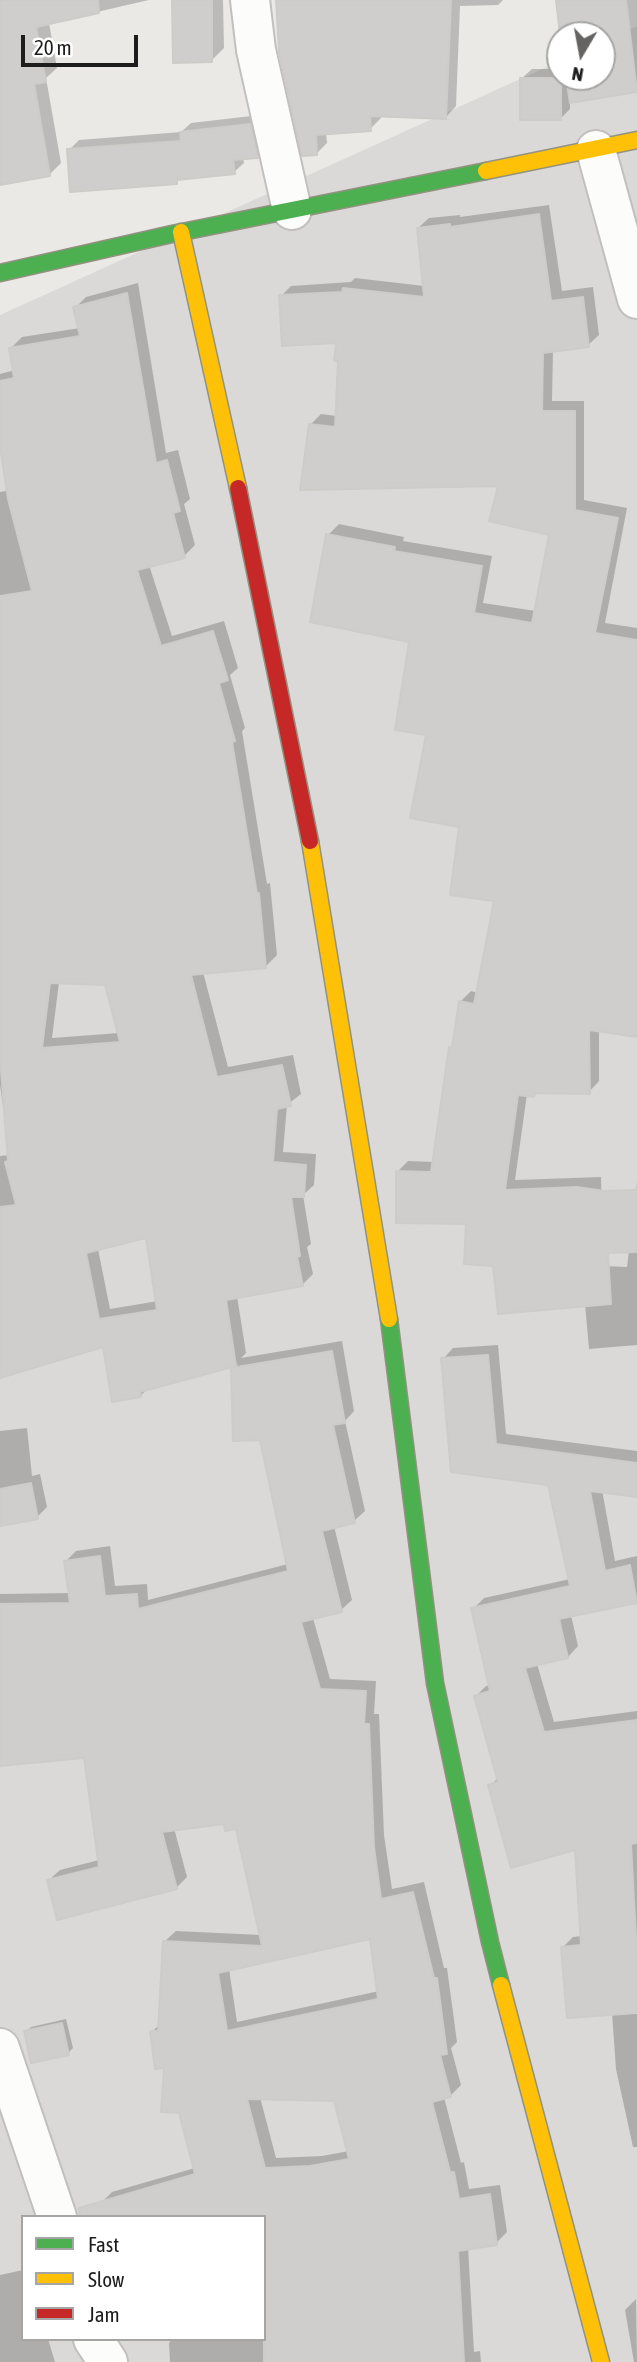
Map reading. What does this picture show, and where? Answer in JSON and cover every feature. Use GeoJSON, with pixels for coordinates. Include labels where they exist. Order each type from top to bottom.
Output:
{"type":"FeatureCollection","features":[{"type":"Feature","properties":{"kind":"street"},"geometry":{"type":"LineString","coordinates":[[250,0],[256,50],[292,210]]}},
{"type":"Feature","properties":{"kind":"street"},"geometry":{"type":"LineString","coordinates":[[0,273],[181,232],[637,140]]}},
{"type":"Feature","properties":{"kind":"street"},"geometry":{"type":"LineString","coordinates":[[596,150],[637,299]]}},
{"type":"Feature","properties":{"kind":"street"},"geometry":{"type":"LineString","coordinates":[[181,232],[256,568],[308,831],[395,1353],[435,1682],[490,1942],[601,2362]]}},
{"type":"Feature","properties":{"kind":"street"},"geometry":{"type":"LineString","coordinates":[[0,2048],[56,2215]]}},
{"type":"Feature","properties":{"kind":"street"},"geometry":{"type":"LineString","coordinates":[[94,2341],[108,2362]]}},
{"type":"Feature","properties":{"kind":"shaded area"},"geometry":{"type":"Polygon","coordinates":[[[637,26],[637,2362],[0,2362],[0,315],[546,67],[546,91],[616,91],[616,36],[637,26]]]}},
{"type":"Feature","properties":{"kind":"building"},"geometry":{"type":"Polygon","coordinates":[[[0,0],[98,0],[99,13],[36,27],[46,82],[34,84],[50,176],[0,185],[0,0]]]}},
{"type":"Feature","properties":{"kind":"building"},"geometry":{"type":"Polygon","coordinates":[[[172,0],[212,0],[212,62],[173,63],[172,0]]]}},
{"type":"Feature","properties":{"kind":"building"},"geometry":{"type":"Polygon","coordinates":[[[276,0],[451,0],[446,119],[370,116],[371,131],[316,135],[317,155],[302,156],[279,52],[276,0]]]}},
{"type":"Feature","properties":{"kind":"building"},"geometry":{"type":"Polygon","coordinates":[[[556,0],[626,0],[637,92],[570,103],[568,91],[616,91],[616,21],[558,21],[556,0]]]}},
{"type":"Feature","properties":{"kind":"building"},"geometry":{"type":"Polygon","coordinates":[[[520,78],[546,78],[546,91],[561,91],[561,120],[520,120],[520,78]]]}},
{"type":"Feature","properties":{"kind":"building"},"geometry":{"type":"Polygon","coordinates":[[[250,124],[258,158],[233,160],[235,174],[177,180],[177,184],[70,192],[67,149],[181,141],[180,132],[250,124]]]}},
{"type":"Feature","properties":{"kind":"building"},"geometry":{"type":"Polygon","coordinates":[[[539,214],[551,301],[583,297],[589,347],[543,353],[542,411],[575,411],[575,510],[618,518],[595,633],[637,640],[637,1037],[589,1030],[590,1094],[535,1093],[534,1097],[518,1095],[505,1190],[577,1187],[604,1191],[637,1190],[637,1252],[608,1253],[611,1304],[498,1314],[493,1266],[464,1264],[466,1224],[396,1223],[396,1171],[431,1172],[449,1047],[452,1048],[459,1001],[474,1004],[494,901],[450,895],[459,827],[410,818],[426,735],[395,730],[409,642],[310,622],[326,534],[395,547],[394,551],[482,566],[474,613],[532,623],[549,535],[489,521],[498,486],[300,490],[309,424],[335,427],[338,361],[334,361],[336,343],[282,346],[279,295],[342,292],[343,288],[424,297],[417,228],[450,224],[450,227],[539,214]]]}},
{"type":"Feature","properties":{"kind":"building"},"geometry":{"type":"Polygon","coordinates":[[[127,293],[156,463],[167,460],[180,511],[173,513],[185,558],[137,570],[161,646],[213,631],[228,680],[219,683],[235,741],[232,742],[257,894],[259,893],[266,968],[191,975],[217,1077],[282,1065],[291,1106],[277,1109],[273,1162],[306,1165],[304,1197],[291,1197],[303,1286],[226,1300],[236,1366],[140,1392],[141,1397],[112,1402],[103,1347],[0,1378],[0,1207],[16,1205],[5,1162],[8,1161],[0,1057],[0,596],[32,591],[8,499],[0,446],[0,381],[14,378],[9,348],[80,336],[73,307],[127,293]],[[50,983],[42,1048],[120,1042],[105,985],[50,983]],[[146,1238],[86,1253],[99,1319],[157,1310],[146,1238]]]}},
{"type":"Feature","properties":{"kind":"building"},"geometry":{"type":"Polygon","coordinates":[[[332,1351],[345,1423],[333,1425],[355,1523],[322,1531],[342,1612],[301,1622],[320,1689],[366,1691],[364,1724],[369,1724],[374,1847],[381,1899],[413,1892],[434,1978],[437,1978],[447,2054],[440,2055],[451,2097],[432,2102],[450,2172],[454,2172],[459,2199],[490,2194],[497,2245],[458,2251],[464,2362],[264,2362],[266,2215],[80,2215],[79,2208],[195,2174],[179,2113],[161,2112],[164,2068],[155,2069],[150,2031],[158,2031],[163,1941],[262,1946],[236,1829],[225,1831],[224,1824],[162,1832],[177,1889],[57,1920],[47,1880],[99,1867],[84,1758],[0,1766],[0,1604],[70,1603],[64,1561],[100,1556],[105,1596],[137,1594],[138,1609],[288,1571],[260,1440],[233,1441],[231,1368],[332,1351]],[[370,1939],[218,1973],[227,2031],[378,1999],[370,1939]],[[247,2099],[265,2168],[310,2166],[349,2159],[334,2101],[247,2099]]]}},
{"type":"Feature","properties":{"kind":"building"},"geometry":{"type":"Polygon","coordinates":[[[488,1355],[496,1444],[637,1463],[637,1497],[590,1491],[605,1571],[630,1565],[637,1603],[559,1619],[568,1658],[525,1668],[544,1732],[637,1720],[637,1843],[631,1844],[637,2013],[567,2018],[561,1947],[581,1945],[575,1850],[511,1868],[488,1785],[498,1782],[474,1696],[490,1691],[471,1608],[570,1586],[548,1485],[451,1472],[441,1358],[488,1355]]]}},
{"type":"Feature","properties":{"kind":"building"},"geometry":{"type":"Polygon","coordinates":[[[31,1483],[38,1519],[0,1526],[0,1489],[31,1483]]]}},
{"type":"Feature","properties":{"kind":"building"},"geometry":{"type":"Polygon","coordinates":[[[62,2023],[69,2055],[31,2063],[24,2031],[62,2023]]]}},
{"type":"Feature","properties":{"kind":"traffic: fast"},"geometry":{"type":"LineString","coordinates":[[0,273],[172,234],[486,171]]}},
{"type":"Feature","properties":{"kind":"traffic: fast"},"geometry":{"type":"LineString","coordinates":[[389,1319],[435,1683],[501,1985]]}},
{"type":"Feature","properties":{"kind":"traffic: slow"},"geometry":{"type":"LineString","coordinates":[[486,171],[637,140]]}},
{"type":"Feature","properties":{"kind":"traffic: slow"},"geometry":{"type":"LineString","coordinates":[[181,232],[238,488]]}},
{"type":"Feature","properties":{"kind":"traffic: slow"},"geometry":{"type":"LineString","coordinates":[[310,841],[389,1319]]}},
{"type":"Feature","properties":{"kind":"traffic: slow"},"geometry":{"type":"LineString","coordinates":[[501,1985],[601,2362]]}},
{"type":"Feature","properties":{"kind":"traffic: jam"},"geometry":{"type":"LineString","coordinates":[[238,488],[310,841]]}}]}
